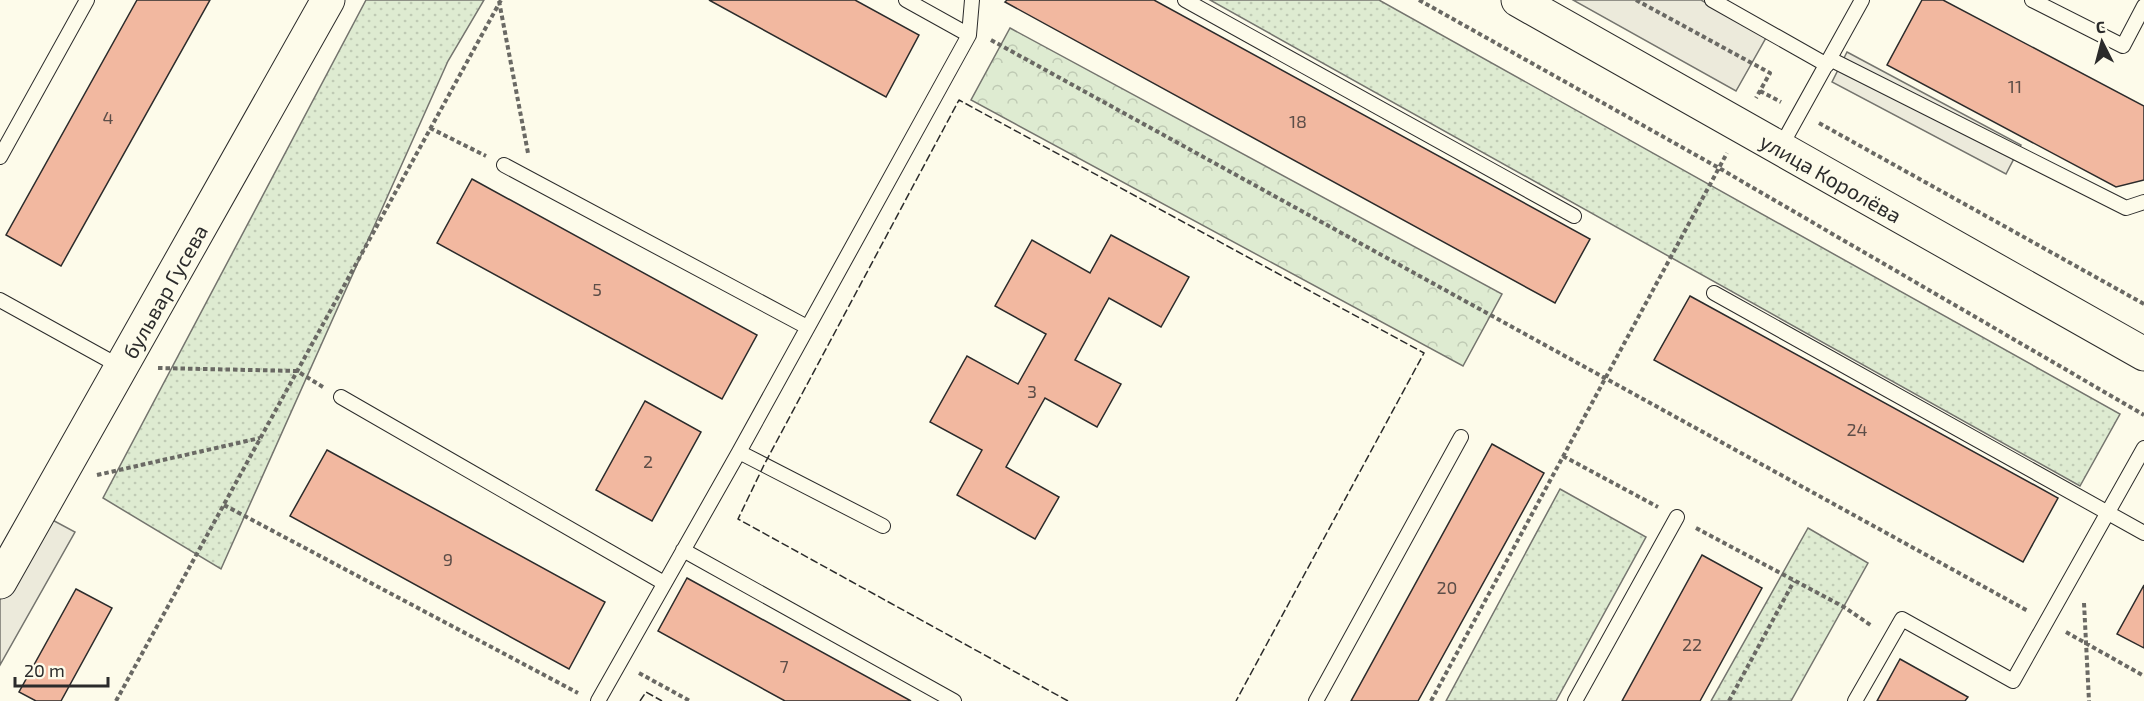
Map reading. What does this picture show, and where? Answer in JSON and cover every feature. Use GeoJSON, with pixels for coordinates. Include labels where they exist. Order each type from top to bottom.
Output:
{"type":"FeatureCollection","features":[{"type":"Feature","properties":{"kind":"main road","name":"бульвар Гусева"},"geometry":{"type":"LineString","coordinates":[[0,582],[328,0]]}},
{"type":"Feature","properties":{"kind":"main road","name":"улица Королёва"},"geometry":{"type":"LineString","coordinates":[[1518,0],[2144,354]]}},
{"type":"Feature","properties":{"kind":"lane"},"geometry":{"type":"LineString","coordinates":[[0,157],[87,0]]}},
{"type":"Feature","properties":{"kind":"lane"},"geometry":{"type":"LineString","coordinates":[[906,0],[969,32]]}},
{"type":"Feature","properties":{"kind":"lane"},"geometry":{"type":"LineString","coordinates":[[598,701],[739,452],[969,32],[972,0]]}},
{"type":"Feature","properties":{"kind":"lane"},"geometry":{"type":"LineString","coordinates":[[1185,0],[1574,216]]}},
{"type":"Feature","properties":{"kind":"lane"},"geometry":{"type":"LineString","coordinates":[[1712,0],[1828,62],[2126,208],[2144,202]]}},
{"type":"Feature","properties":{"kind":"lane"},"geometry":{"type":"LineString","coordinates":[[1780,148],[1862,0]]}},
{"type":"Feature","properties":{"kind":"lane"},"geometry":{"type":"LineString","coordinates":[[2032,0],[2123,46],[2144,6]]}},
{"type":"Feature","properties":{"kind":"lane"},"geometry":{"type":"LineString","coordinates":[[504,165],[807,327]]}},
{"type":"Feature","properties":{"kind":"lane"},"geometry":{"type":"LineString","coordinates":[[1714,293],[2144,533]]}},
{"type":"Feature","properties":{"kind":"lane"},"geometry":{"type":"LineString","coordinates":[[0,300],[121,367]]}},
{"type":"Feature","properties":{"kind":"lane"},"geometry":{"type":"LineString","coordinates":[[341,397],[664,583]]}},
{"type":"Feature","properties":{"kind":"lane"},"geometry":{"type":"LineString","coordinates":[[1316,701],[1461,437]]}},
{"type":"Feature","properties":{"kind":"lane"},"geometry":{"type":"LineString","coordinates":[[1855,701],[1902,619],[2013,681],[2144,448]]}},
{"type":"Feature","properties":{"kind":"lane"},"geometry":{"type":"LineString","coordinates":[[739,452],[883,526]]}},
{"type":"Feature","properties":{"kind":"lane"},"geometry":{"type":"LineString","coordinates":[[1575,701],[1677,517]]}},
{"type":"Feature","properties":{"kind":"lane"},"geometry":{"type":"LineString","coordinates":[[683,550],[954,701]]}},
{"type":"Feature","properties":{"kind":"path"},"geometry":{"type":"LineString","coordinates":[[1419,0],[1719,168],[2144,415]]}},
{"type":"Feature","properties":{"kind":"path"},"geometry":{"type":"LineString","coordinates":[[1431,701],[1770,73],[1636,0]]}},
{"type":"Feature","properties":{"kind":"path"},"geometry":{"type":"LineString","coordinates":[[116,701],[500,1]]}},
{"type":"Feature","properties":{"kind":"path"},"geometry":{"type":"LineString","coordinates":[[500,1],[533,180]]}},
{"type":"Feature","properties":{"kind":"path"},"geometry":{"type":"LineString","coordinates":[[969,32],[2144,676]]}},
{"type":"Feature","properties":{"kind":"path"},"geometry":{"type":"LineString","coordinates":[[1760,91],[2144,304]]}},
{"type":"Feature","properties":{"kind":"path"},"geometry":{"type":"LineString","coordinates":[[430,128],[504,165]]}},
{"type":"Feature","properties":{"kind":"path"},"geometry":{"type":"LineString","coordinates":[[121,367],[297,371],[341,397]]}},
{"type":"Feature","properties":{"kind":"path"},"geometry":{"type":"LineString","coordinates":[[55,484],[261,438]]}},
{"type":"Feature","properties":{"kind":"path"},"geometry":{"type":"LineString","coordinates":[[1563,456],[1844,607],[1890,639]]}},
{"type":"Feature","properties":{"kind":"path"},"geometry":{"type":"LineString","coordinates":[[224,505],[583,695]]}},
{"type":"Feature","properties":{"kind":"path"},"geometry":{"type":"LineString","coordinates":[[2080,561],[2083,571],[2089,701]]}},
{"type":"Feature","properties":{"kind":"path"},"geometry":{"type":"LineString","coordinates":[[1729,701],[1794,581]]}},
{"type":"Feature","properties":{"kind":"path"},"geometry":{"type":"LineString","coordinates":[[620,662],[690,701]]}},
{"type":"Feature","properties":{"kind":"green space"},"geometry":{"type":"Polygon","coordinates":[[[366,0],[484,0],[448,61],[221,569],[103,498],[366,0]]]}},
{"type":"Feature","properties":{"kind":"green space"},"geometry":{"type":"Polygon","coordinates":[[[1210,0],[1379,0],[2120,414],[2080,486],[1210,0]]]}},
{"type":"Feature","properties":{"kind":"green space"},"geometry":{"type":"Polygon","coordinates":[[[1010,28],[1502,294],[1463,366],[971,100],[1010,28]]]}},
{"type":"Feature","properties":{"kind":"green space"},"geometry":{"type":"Polygon","coordinates":[[[1560,489],[1646,537],[1556,701],[1446,701],[1560,489]]]}},
{"type":"Feature","properties":{"kind":"green space"},"geometry":{"type":"Polygon","coordinates":[[[1808,528],[1868,563],[1791,701],[1711,701],[1808,528]]]}},
{"type":"Feature","properties":{"kind":"shaded area"},"geometry":{"type":"Polygon","coordinates":[[[1573,0],[1701,0],[1767,36],[1736,91],[1573,0]]]}},
{"type":"Feature","properties":{"kind":"shaded area"},"geometry":{"type":"Polygon","coordinates":[[[1847,52],[2021,145],[2006,174],[1832,82],[1847,52]]]}},
{"type":"Feature","properties":{"kind":"shaded area"},"geometry":{"type":"Polygon","coordinates":[[[45,516],[75,532],[0,665],[0,596],[45,516]]]}},
{"type":"Feature","properties":{"kind":"building"},"geometry":{"type":"Polygon","coordinates":[[[137,0],[210,0],[61,266],[6,235],[137,0]]]}},
{"type":"Feature","properties":{"kind":"building"},"geometry":{"type":"Polygon","coordinates":[[[709,0],[855,0],[919,35],[886,97],[709,0]]]}},
{"type":"Feature","properties":{"kind":"building"},"geometry":{"type":"Polygon","coordinates":[[[1007,0],[1154,0],[1590,239],[1555,303],[1005,2],[1007,0]]]}},
{"type":"Feature","properties":{"kind":"building"},"geometry":{"type":"Polygon","coordinates":[[[1922,0],[1943,0],[2144,106],[2144,180],[2116,187],[1887,65],[1922,0]]]}},
{"type":"Feature","properties":{"kind":"building"},"geometry":{"type":"Polygon","coordinates":[[[472,179],[757,335],[722,399],[437,243],[472,179]]]}},
{"type":"Feature","properties":{"kind":"building"},"geometry":{"type":"Polygon","coordinates":[[[1111,235],[1189,277],[1161,327],[1109,298],[1075,360],[1121,384],[1097,427],[1045,398],[1006,467],[1059,497],[1035,539],[957,495],[982,450],[930,422],[967,356],[1018,384],[1046,334],[995,306],[1032,240],[1090,273],[1111,235]]]}},
{"type":"Feature","properties":{"kind":"building"},"geometry":{"type":"Polygon","coordinates":[[[1690,296],[2058,498],[2023,562],[1654,360],[1690,296]]]}},
{"type":"Feature","properties":{"kind":"building"},"geometry":{"type":"Polygon","coordinates":[[[645,401],[701,432],[652,521],[596,490],[645,401]]]}},
{"type":"Feature","properties":{"kind":"building"},"geometry":{"type":"Polygon","coordinates":[[[1492,444],[1544,473],[1418,701],[1351,701],[1492,444]]]}},
{"type":"Feature","properties":{"kind":"building"},"geometry":{"type":"Polygon","coordinates":[[[327,450],[605,602],[569,669],[290,516],[327,450]]]}},
{"type":"Feature","properties":{"kind":"building"},"geometry":{"type":"Polygon","coordinates":[[[1702,555],[1762,588],[1700,701],[1622,701],[1702,555]]]}},
{"type":"Feature","properties":{"kind":"building"},"geometry":{"type":"Polygon","coordinates":[[[687,578],[911,701],[785,701],[658,631],[687,578]]]}},
{"type":"Feature","properties":{"kind":"building"},"geometry":{"type":"Polygon","coordinates":[[[2144,585],[2144,648],[2117,634],[2144,585]]]}},
{"type":"Feature","properties":{"kind":"building"},"geometry":{"type":"Polygon","coordinates":[[[76,589],[112,608],[61,701],[36,701],[19,692],[76,589]]]}},
{"type":"Feature","properties":{"kind":"building"},"geometry":{"type":"Polygon","coordinates":[[[1900,659],[1968,697],[1965,701],[1877,701],[1900,659]]]}},
{"type":"Feature","properties":{"kind":"fence"},"geometry":{"type":"LineString","coordinates":[[1068,701],[738,519],[764,465],[959,100],[1424,353],[1236,701]]}},
{"type":"Feature","properties":{"kind":"fence"},"geometry":{"type":"LineString","coordinates":[[640,701],[646,692],[662,701]]}}]}
